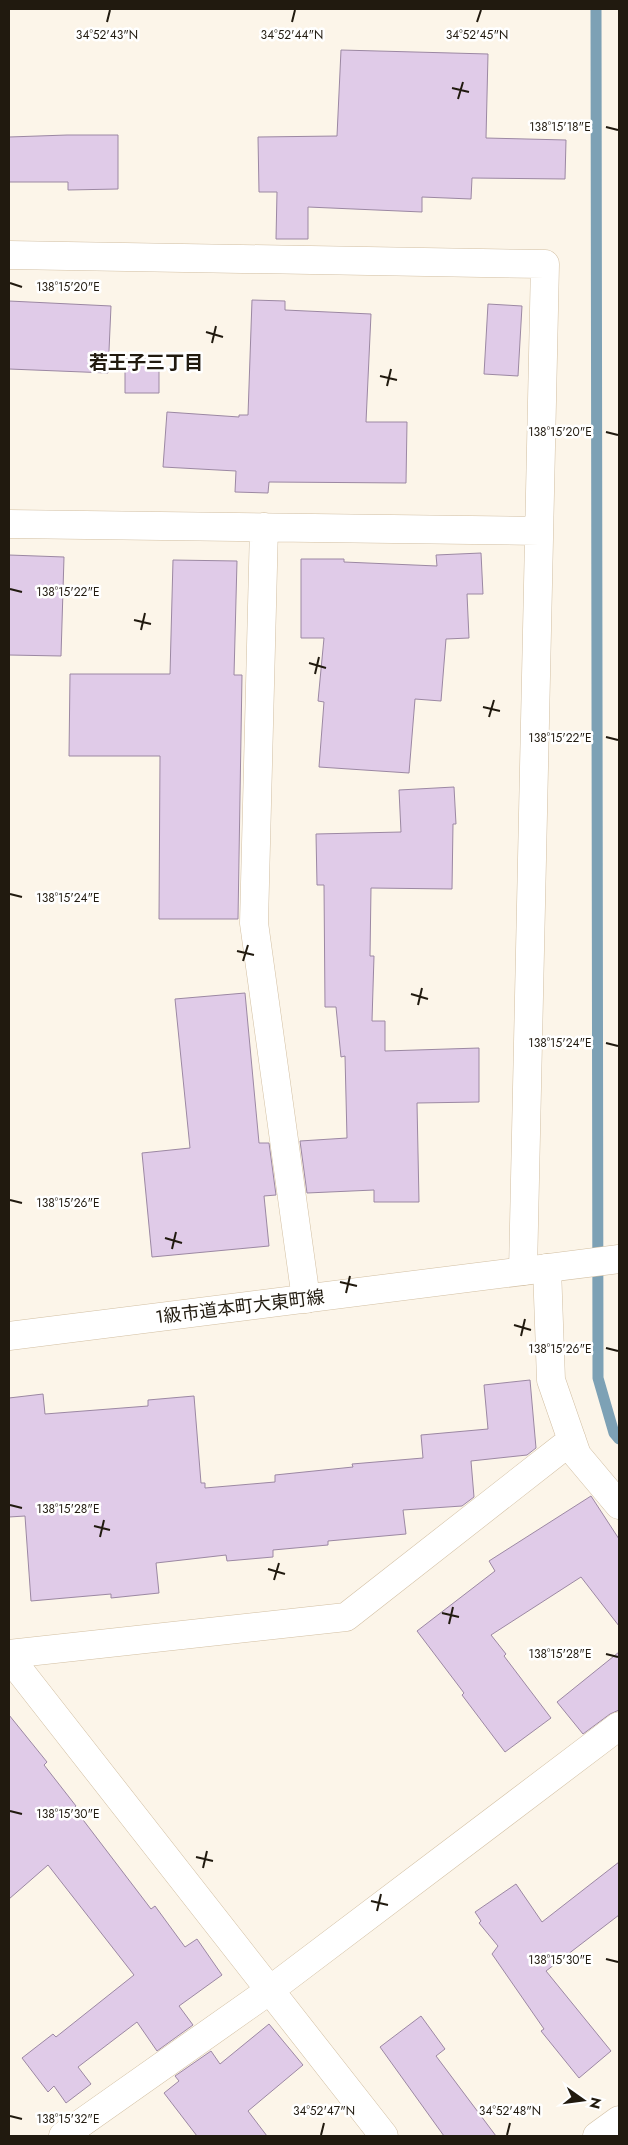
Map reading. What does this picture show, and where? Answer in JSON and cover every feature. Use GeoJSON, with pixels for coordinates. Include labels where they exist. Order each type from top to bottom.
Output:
{"type":"FeatureCollection","features":[{"type":"Feature","properties":{"kind":"street"},"geometry":{"type":"LineString","coordinates":[[9,255],[545,264],[539,530],[535,1269],[551,1380],[572,1440],[578,1455],[619,1505]]}},
{"type":"Feature","properties":{"kind":"street"},"geometry":{"type":"LineString","coordinates":[[9,524],[539,530]]}},
{"type":"Feature","properties":{"kind":"street"},"geometry":{"type":"LineString","coordinates":[[264,528],[254,923],[306,1299]]}},
{"type":"Feature","properties":{"kind":"street","name":"1級市道本町大東町線"},"geometry":{"type":"LineString","coordinates":[[9,1336],[619,1259]]}},
{"type":"Feature","properties":{"kind":"street"},"geometry":{"type":"LineString","coordinates":[[9,1655],[346,1617],[572,1440]]}},
{"type":"Feature","properties":{"kind":"street"},"geometry":{"type":"LineString","coordinates":[[9,1655],[384,2136]]}},
{"type":"Feature","properties":{"kind":"street"},"geometry":{"type":"LineString","coordinates":[[63,2136],[270,1990],[619,1726]]}},
{"type":"Feature","properties":{"kind":"street"},"geometry":{"type":"LineString","coordinates":[[597,2136],[619,2120]]}},
{"type":"Feature","properties":{"kind":"building"},"geometry":{"type":"Polygon","coordinates":[[[341,50],[488,54],[486,138],[566,140],[565,179],[472,178],[471,199],[422,197],[422,212],[308,207],[308,239],[276,239],[277,192],[259,192],[258,137],[337,136],[341,50]]]}},
{"type":"Feature","properties":{"kind":"building"},"geometry":{"type":"Polygon","coordinates":[[[118,135],[118,189],[68,190],[68,182],[9,182],[9,137],[118,135]]]}},
{"type":"Feature","properties":{"kind":"building"},"geometry":{"type":"Polygon","coordinates":[[[252,300],[285,301],[285,310],[371,314],[366,422],[407,422],[406,483],[269,482],[268,493],[235,492],[236,471],[163,467],[167,412],[239,417],[239,415],[248,415],[252,300]]]}},
{"type":"Feature","properties":{"kind":"building"},"geometry":{"type":"Polygon","coordinates":[[[9,301],[111,306],[108,373],[9,369],[9,301]]]}},
{"type":"Feature","properties":{"kind":"building"},"geometry":{"type":"Polygon","coordinates":[[[488,304],[522,306],[518,376],[484,374],[488,304]]]}},
{"type":"Feature","properties":{"kind":"building"},"geometry":{"type":"Polygon","coordinates":[[[125,359],[159,359],[159,393],[125,393],[125,359]]]}},
{"type":"Feature","properties":{"kind":"building"},"geometry":{"type":"Polygon","coordinates":[[[481,553],[483,594],[467,594],[469,638],[446,639],[441,701],[415,699],[409,773],[319,767],[324,702],[318,701],[324,638],[301,638],[301,559],[344,559],[344,562],[437,566],[436,555],[481,553]]]}},
{"type":"Feature","properties":{"kind":"building"},"geometry":{"type":"Polygon","coordinates":[[[9,555],[64,557],[61,656],[9,655],[9,555]]]}},
{"type":"Feature","properties":{"kind":"building"},"geometry":{"type":"Polygon","coordinates":[[[173,560],[237,561],[234,675],[242,675],[238,919],[159,919],[160,756],[69,756],[70,674],[170,674],[173,560]]]}},
{"type":"Feature","properties":{"kind":"building"},"geometry":{"type":"Polygon","coordinates":[[[454,787],[456,824],[453,824],[452,889],[371,888],[370,956],[374,956],[372,1021],[385,1021],[385,1051],[479,1048],[479,1102],[417,1103],[419,1202],[374,1202],[374,1190],[307,1193],[300,1141],[347,1138],[345,1056],[341,1057],[336,1007],[325,1007],[324,885],[317,885],[316,834],[401,832],[399,790],[454,787]]]}},
{"type":"Feature","properties":{"kind":"building"},"geometry":{"type":"Polygon","coordinates":[[[245,993],[259,1143],[269,1143],[276,1195],[264,1196],[269,1246],[152,1257],[142,1153],[190,1148],[175,999],[245,993]]]}},
{"type":"Feature","properties":{"kind":"building"},"geometry":{"type":"Polygon","coordinates":[[[530,1380],[536,1448],[527,1455],[471,1461],[474,1497],[462,1506],[403,1510],[406,1534],[328,1541],[328,1545],[273,1550],[273,1557],[227,1561],[226,1555],[156,1563],[159,1593],[111,1598],[111,1594],[31,1601],[25,1516],[9,1517],[9,1398],[43,1394],[45,1414],[148,1406],[148,1400],[194,1396],[201,1483],[205,1483],[205,1488],[275,1482],[275,1475],[353,1467],[352,1464],[423,1458],[421,1435],[488,1429],[484,1385],[530,1380]]]}},
{"type":"Feature","properties":{"kind":"building"},"geometry":{"type":"Polygon","coordinates":[[[591,1496],[619,1539],[619,1626],[581,1577],[491,1635],[506,1654],[504,1656],[551,1718],[505,1752],[462,1695],[464,1693],[417,1631],[495,1571],[489,1561],[591,1496]]]}},
{"type":"Feature","properties":{"kind":"building"},"geometry":{"type":"Polygon","coordinates":[[[619,1652],[619,1710],[610,1714],[583,1734],[557,1702],[619,1652]]]}},
{"type":"Feature","properties":{"kind":"building"},"geometry":{"type":"Polygon","coordinates":[[[9,1715],[47,1762],[44,1765],[76,1806],[74,1808],[151,1909],[155,1906],[185,1947],[197,1939],[222,1975],[179,2006],[193,2025],[157,2051],[137,2022],[78,2067],[91,2084],[66,2103],[54,2086],[48,2092],[22,2058],[53,2034],[56,2037],[134,1975],[48,1865],[9,1899],[9,1715]]]}},
{"type":"Feature","properties":{"kind":"building"},"geometry":{"type":"Polygon","coordinates":[[[619,1862],[619,1915],[546,1971],[611,2051],[579,2078],[541,2031],[544,2029],[492,1954],[498,1946],[479,1923],[481,1921],[475,1912],[516,1884],[542,1922],[619,1862]]]}},
{"type":"Feature","properties":{"kind":"building"},"geometry":{"type":"Polygon","coordinates":[[[421,2016],[445,2049],[436,2056],[496,2136],[444,2136],[380,2047],[421,2016]]]}},
{"type":"Feature","properties":{"kind":"building"},"geometry":{"type":"Polygon","coordinates":[[[269,2024],[303,2065],[248,2111],[267,2136],[197,2136],[164,2093],[179,2081],[175,2076],[211,2051],[220,2064],[269,2024]]]}},
{"type":"Feature","properties":{"kind":"waterway"},"geometry":{"type":"LineString","coordinates":[[596,9],[598,1378],[614,1433],[619,1439]]}},
{"type":"Feature","properties":{"kind":"district","name":"若王子三丁目"},"geometry":{"type":"Point","coordinates":[146,362]}}]}
